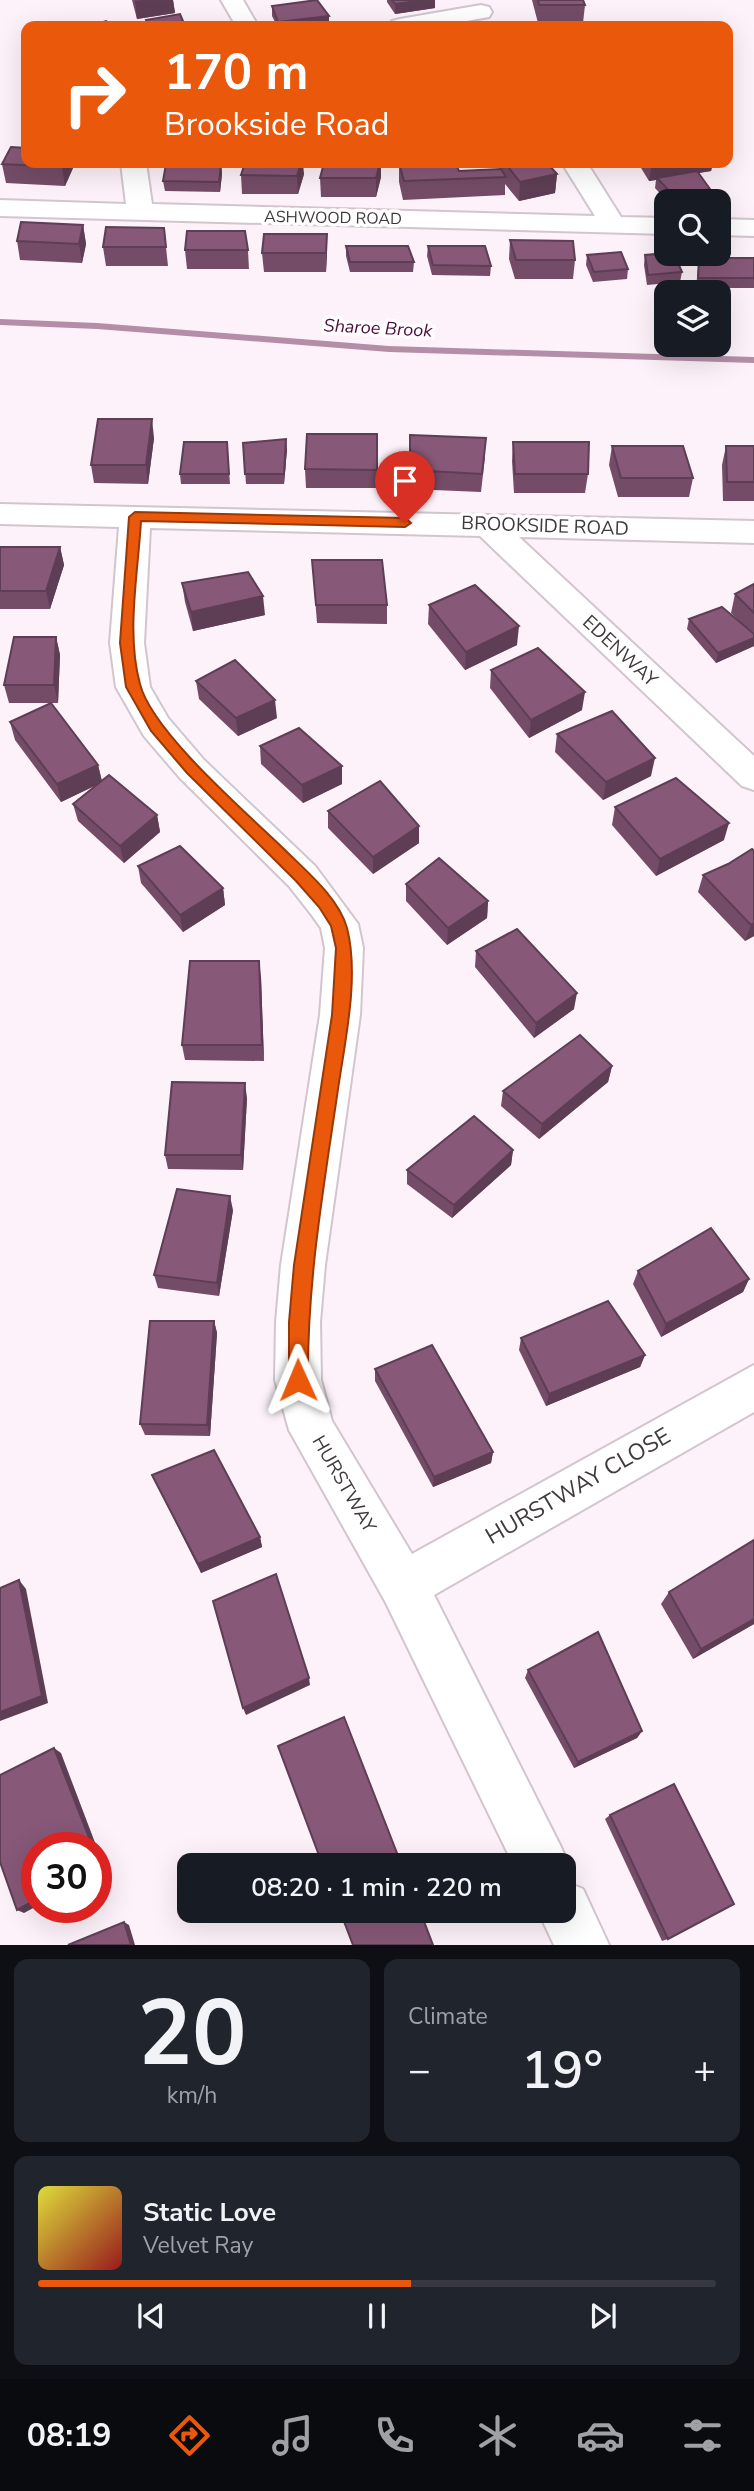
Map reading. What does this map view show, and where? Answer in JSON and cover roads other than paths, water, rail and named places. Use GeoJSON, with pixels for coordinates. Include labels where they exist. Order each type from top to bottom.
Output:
{"type":"FeatureCollection","features":[{"type":"Feature","properties":{"kind":"street"},"geometry":{"type":"LineString","coordinates":[[232,0],[244,21]]}},
{"type":"Feature","properties":{"kind":"street"},"geometry":{"type":"LineString","coordinates":[[431,21],[481,13]]}},
{"type":"Feature","properties":{"kind":"street"},"geometry":{"type":"LineString","coordinates":[[135,168],[140,213]]}},
{"type":"Feature","properties":{"kind":"street"},"geometry":{"type":"LineString","coordinates":[[578,168],[613,225]]}},
{"type":"Feature","properties":{"kind":"street","name":"ASHWOOD ROAD"},"geometry":{"type":"LineString","coordinates":[[0,208],[654,226]]}},
{"type":"Feature","properties":{"kind":"street"},"geometry":{"type":"LineString","coordinates":[[731,227],[754,228]]}},
{"type":"Feature","properties":{"kind":"street","name":"BROOKSIDE ROAD"},"geometry":{"type":"LineString","coordinates":[[0,514],[754,532]]}},
{"type":"Feature","properties":{"kind":"street","name":"HURSTWAY"},"geometry":{"type":"LineString","coordinates":[[135,517],[127,643],[133,687],[156,727],[183,759],[302,876],[339,924],[344,948],[340,1015],[303,1265],[298,1322],[298,1380],[312,1430],[403,1586],[536,1853]]}},
{"type":"Feature","properties":{"kind":"street","name":"EDENWAY"},"geometry":{"type":"LineString","coordinates":[[486,524],[754,777]]}},
{"type":"Feature","properties":{"kind":"street","name":"HURSTWAY CLOSE"},"geometry":{"type":"LineString","coordinates":[[403,1586],[754,1387]]}},
{"type":"Feature","properties":{"kind":"street"},"geometry":{"type":"LineString","coordinates":[[571,1923],[582,1945]]}},
{"type":"Feature","properties":{"kind":"waterway","name":"Sharoe Brook"},"geometry":{"type":"LineString","coordinates":[[0,322],[97,326],[389,349],[754,360]]}}]}
